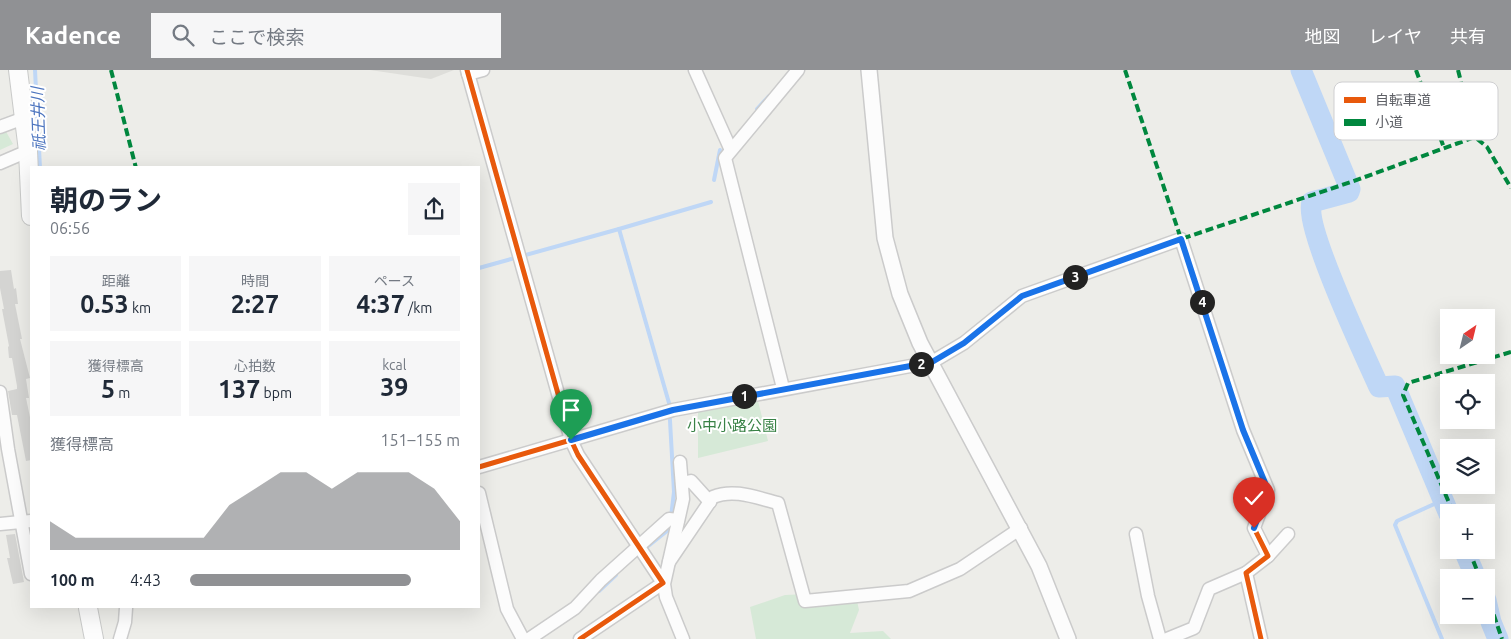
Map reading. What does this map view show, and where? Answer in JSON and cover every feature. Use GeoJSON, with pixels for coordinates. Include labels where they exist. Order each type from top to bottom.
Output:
{"type":"FeatureCollection","features":[{"type":"Feature","properties":{"kind":"main road"},"geometry":{"type":"LineString","coordinates":[[18,70],[28,151],[30,194]]}},
{"type":"Feature","properties":{"kind":"main road"},"geometry":{"type":"LineString","coordinates":[[88,608],[94,639]]}},
{"type":"Feature","properties":{"kind":"street"},"geometry":{"type":"LineString","coordinates":[[483,70],[467,72],[571,440],[578,455],[663,583],[580,639]]}},
{"type":"Feature","properties":{"kind":"street"},"geometry":{"type":"LineString","coordinates":[[695,70],[730,148]]}},
{"type":"Feature","properties":{"kind":"street"},"geometry":{"type":"LineString","coordinates":[[783,388],[725,158],[730,148],[798,70]]}},
{"type":"Feature","properties":{"kind":"street"},"geometry":{"type":"LineString","coordinates":[[869,70],[884,238],[900,294],[920,343],[1021,528],[1039,566],[1068,639]]}},
{"type":"Feature","properties":{"kind":"street"},"geometry":{"type":"LineString","coordinates":[[0,127],[24,118]]}},
{"type":"Feature","properties":{"kind":"street"},"geometry":{"type":"LineString","coordinates":[[0,163],[28,151]]}},
{"type":"Feature","properties":{"kind":"street"},"geometry":{"type":"LineString","coordinates":[[480,466],[673,410],[783,388],[932,362],[964,343],[1022,296],[1181,239],[1243,430],[1268,490],[1254,528],[1268,556]]}},
{"type":"Feature","properties":{"kind":"street"},"geometry":{"type":"LineString","coordinates":[[0,392],[4,450],[26,522],[30,564]]}},
{"type":"Feature","properties":{"kind":"street"},"geometry":{"type":"LineString","coordinates":[[680,462],[683,499],[664,584],[666,597],[684,639]]}},
{"type":"Feature","properties":{"kind":"street"},"geometry":{"type":"LineString","coordinates":[[682,483],[691,481],[710,502]]}},
{"type":"Feature","properties":{"kind":"street"},"geometry":{"type":"LineString","coordinates":[[669,562],[710,502],[718,495],[734,492],[778,503],[805,600],[909,590],[960,569],[1021,528]]}},
{"type":"Feature","properties":{"kind":"street"},"geometry":{"type":"LineString","coordinates":[[480,497],[507,609],[523,639]]}},
{"type":"Feature","properties":{"kind":"street"},"geometry":{"type":"LineString","coordinates":[[529,639],[575,608],[600,580],[669,519],[678,520]]}},
{"type":"Feature","properties":{"kind":"street"},"geometry":{"type":"LineString","coordinates":[[0,524],[26,522]]}},
{"type":"Feature","properties":{"kind":"street"},"geometry":{"type":"LineString","coordinates":[[1136,534],[1148,596],[1160,639]]}},
{"type":"Feature","properties":{"kind":"street"},"geometry":{"type":"LineString","coordinates":[[1167,639],[1194,628],[1209,589],[1246,573],[1268,556],[1288,534]]}},
{"type":"Feature","properties":{"kind":"street"},"geometry":{"type":"LineString","coordinates":[[1246,573],[1261,639]]}},
{"type":"Feature","properties":{"kind":"street"},"geometry":{"type":"LineString","coordinates":[[120,639],[125,622],[126,608]]}},
{"type":"Feature","properties":{"kind":"shaded area"},"geometry":{"type":"Polygon","coordinates":[[[370,70],[454,70],[431,79],[370,70]]]}},
{"type":"Feature","properties":{"kind":"green space"},"geometry":{"type":"Polygon","coordinates":[[[0,121],[13,144],[0,150],[0,121]]]}},
{"type":"Feature","properties":{"kind":"green space","name":"小中小路公園"},"geometry":{"type":"Polygon","coordinates":[[[757,397],[768,441],[698,458],[698,411],[757,397]]]}},
{"type":"Feature","properties":{"kind":"green space"},"geometry":{"type":"Polygon","coordinates":[[[855,592],[859,610],[850,633],[883,631],[891,639],[756,639],[750,607],[785,595],[855,592]]]}},
{"type":"Feature","properties":{"kind":"building"},"geometry":{"type":"Polygon","coordinates":[[[11,270],[14,289],[16,288],[18,304],[15,304],[22,339],[20,339],[30,378],[26,379],[29,398],[26,398],[30,417],[30,460],[26,461],[17,415],[12,415],[8,391],[17,389],[17,386],[12,358],[9,358],[9,346],[2,309],[4,309],[0,288],[0,271],[11,270]]]}},
{"type":"Feature","properties":{"kind":"building"},"geometry":{"type":"Polygon","coordinates":[[[15,534],[24,582],[13,584],[7,558],[10,558],[6,535],[15,534]]]}},
{"type":"Feature","properties":{"kind":"waterway","name":"祇王井川"},"geometry":{"type":"LineString","coordinates":[[35,70],[40,166]]}},
{"type":"Feature","properties":{"kind":"waterway"},"geometry":{"type":"LineString","coordinates":[[1301,70],[1350,189],[1349,192],[1312,202],[1312,215],[1317,237],[1337,292],[1379,387],[1395,386],[1445,504]]}},
{"type":"Feature","properties":{"kind":"waterway"},"geometry":{"type":"LineString","coordinates":[[757,109],[769,96]]}},
{"type":"Feature","properties":{"kind":"waterway"},"geometry":{"type":"LineString","coordinates":[[714,180],[720,150]]}},
{"type":"Feature","properties":{"kind":"waterway"},"geometry":{"type":"LineString","coordinates":[[671,517],[674,492],[669,403],[619,229],[711,202]]}},
{"type":"Feature","properties":{"kind":"waterway"},"geometry":{"type":"LineString","coordinates":[[480,268],[619,229]]}},
{"type":"Feature","properties":{"kind":"waterway"},"geometry":{"type":"LineString","coordinates":[[1442,639],[1395,525],[1397,521],[1443,500]]}},
{"type":"Feature","properties":{"kind":"waterway"},"geometry":{"type":"LineString","coordinates":[[647,547],[667,531],[668,526]]}},
{"type":"Feature","properties":{"kind":"waterway"},"geometry":{"type":"LineString","coordinates":[[1468,559],[1472,569]]}},
{"type":"Feature","properties":{"kind":"waterway"},"geometry":{"type":"LineString","coordinates":[[599,591],[616,575]]}},
{"type":"Feature","properties":{"kind":"waterway"},"geometry":{"type":"LineString","coordinates":[[1492,624],[1498,639]]}},
{"type":"Feature","properties":{"kind":"marked path"},"geometry":{"type":"LineString","coordinates":[[111,70],[135,166]]}},
{"type":"Feature","properties":{"kind":"marked path"},"geometry":{"type":"LineString","coordinates":[[1125,70],[1181,239],[1351,182],[1467,140]]}},
{"type":"Feature","properties":{"kind":"marked path"},"geometry":{"type":"LineString","coordinates":[[1416,70],[1420,82]]}},
{"type":"Feature","properties":{"kind":"marked path"},"geometry":{"type":"LineString","coordinates":[[1458,70],[1461,82]]}},
{"type":"Feature","properties":{"kind":"marked path"},"geometry":{"type":"LineString","coordinates":[[1441,140],[1444,148]]}},
{"type":"Feature","properties":{"kind":"marked path"},"geometry":{"type":"LineString","coordinates":[[1479,140],[1487,147],[1511,188]]}},
{"type":"Feature","properties":{"kind":"marked path"},"geometry":{"type":"LineString","coordinates":[[1450,504],[1403,395],[1408,383],[1511,352]]}},
{"type":"Feature","properties":{"kind":"marked path"},"geometry":{"type":"LineString","coordinates":[[1473,559],[1476,569]]}},
{"type":"Feature","properties":{"kind":"marked path"},"geometry":{"type":"LineString","coordinates":[[1495,618],[1502,639]]}},
{"type":"Feature","properties":{"kind":"cycle path"},"geometry":{"type":"LineString","coordinates":[[467,70],[571,440],[578,455],[663,583],[580,639]]}},
{"type":"Feature","properties":{"kind":"cycle path"},"geometry":{"type":"LineString","coordinates":[[480,467],[673,410],[932,362],[964,343],[1022,296],[1181,239],[1243,430],[1268,490],[1254,528],[1268,556],[1246,573],[1261,639]]}},
{"type":"Feature","properties":{"kind":"route"},"geometry":{"type":"LineString","coordinates":[[571,440],[673,410],[783,388],[932,362],[964,343],[1022,296],[1181,239],[1243,430],[1268,490],[1254,528]]}}]}
